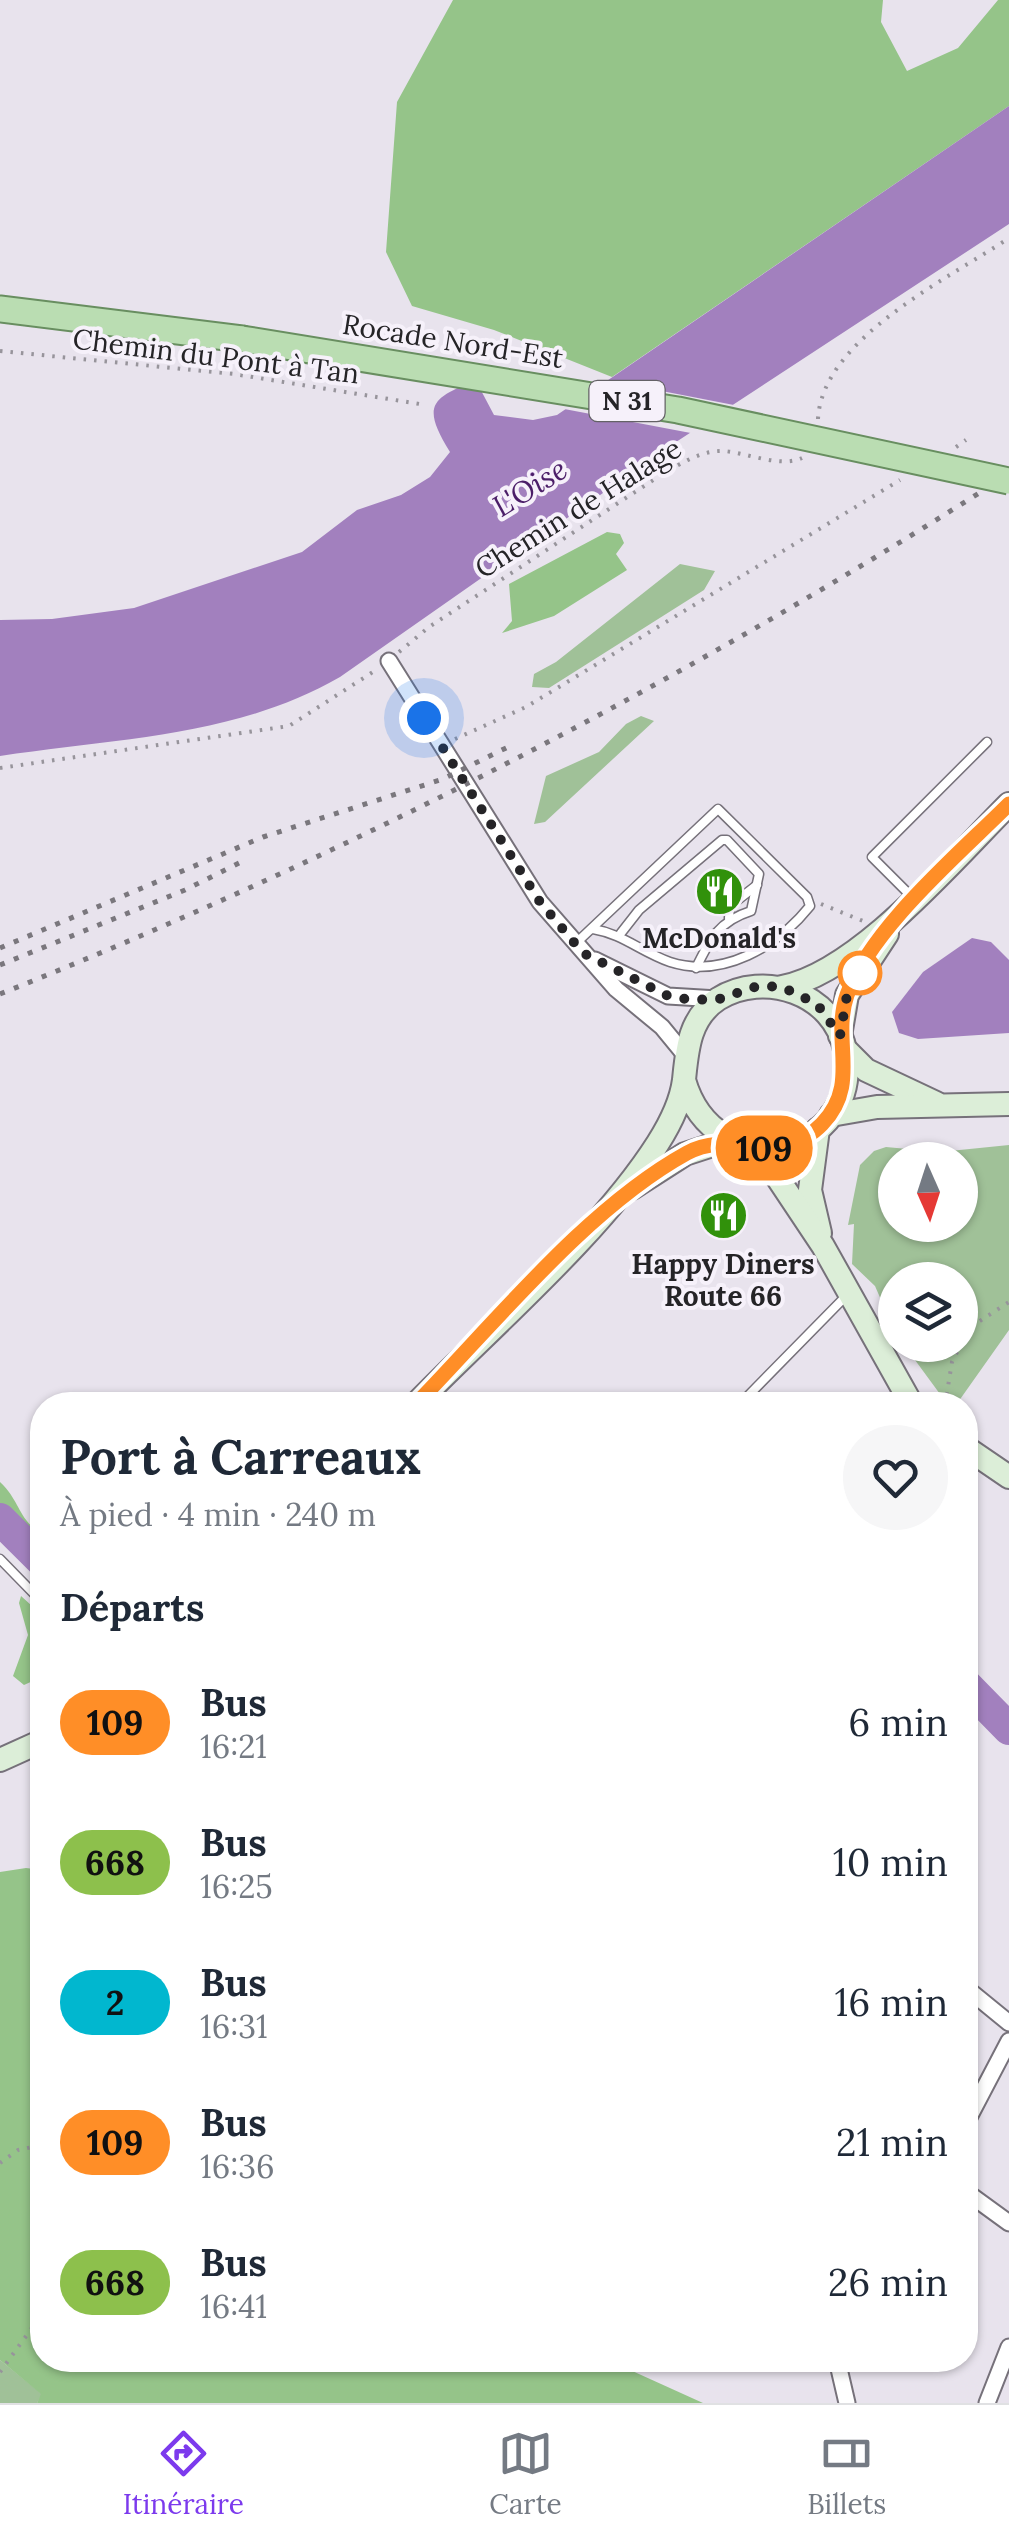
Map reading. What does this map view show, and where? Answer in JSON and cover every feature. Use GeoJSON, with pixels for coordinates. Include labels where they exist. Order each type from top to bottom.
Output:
{"type":"FeatureCollection","features":[{"type":"Feature","properties":{"kind":"main road","name":"Rocade Nord-Est"},"geometry":{"type":"LineString","coordinates":[[0,309],[242,339],[511,380],[837,442],[1009,482]]}},
{"type":"Feature","properties":{"kind":"main road"},"geometry":{"type":"LineString","coordinates":[[428,1392],[612,1201],[672,1121],[684,1080],[684,1055],[698,1020],[719,999],[758,986],[802,984],[827,970],[910,903],[1009,804]]}},
{"type":"Feature","properties":{"kind":"main road"},"geometry":{"type":"LineString","coordinates":[[823,1246],[810,1190],[824,1122],[846,1072],[842,1042],[847,995],[910,903]]}},
{"type":"Feature","properties":{"kind":"main road"},"geometry":{"type":"LineString","coordinates":[[782,987],[817,1004],[866,1070],[949,1107]]}},
{"type":"Feature","properties":{"kind":"main road"},"geometry":{"type":"LineString","coordinates":[[684,1080],[703,1120],[738,1143],[777,1177],[823,1246],[905,1392]]}},
{"type":"Feature","properties":{"kind":"main road"},"geometry":{"type":"LineString","coordinates":[[612,1201],[686,1154],[738,1143],[783,1146],[824,1122],[877,1107],[1009,1104]]}},
{"type":"Feature","properties":{"kind":"main road"},"geometry":{"type":"LineString","coordinates":[[978,1454],[1005,1467]]}},
{"type":"Feature","properties":{"kind":"main road"},"geometry":{"type":"LineString","coordinates":[[0,1760],[30,1747]]}},
{"type":"Feature","properties":{"kind":"street"},"geometry":{"type":"LineString","coordinates":[[388,661],[540,902],[616,990],[662,1027],[684,1055]]}},
{"type":"Feature","properties":{"kind":"street"},"geometry":{"type":"LineString","coordinates":[[579,948],[668,996],[719,999]]}},
{"type":"Feature","properties":{"kind":"street"},"geometry":{"type":"LineString","coordinates":[[978,1998],[1009,2023]]}},
{"type":"Feature","properties":{"kind":"street"},"geometry":{"type":"LineString","coordinates":[[978,2101],[1009,2041]]}},
{"type":"Feature","properties":{"kind":"street"},"geometry":{"type":"LineString","coordinates":[[978,2201],[1009,2223]]}},
{"type":"Feature","properties":{"kind":"street"},"geometry":{"type":"LineString","coordinates":[[987,2403],[1009,2347]]}},
{"type":"Feature","properties":{"kind":"street"},"geometry":{"type":"LineString","coordinates":[[840,2372],[847,2403]]}},
{"type":"Feature","properties":{"kind":"lane"},"geometry":{"type":"LineString","coordinates":[[910,903],[872,857],[987,742]]}},
{"type":"Feature","properties":{"kind":"lane"},"geometry":{"type":"LineString","coordinates":[[579,948],[593,928],[718,809],[810,903],[775,944],[696,968],[668,961],[621,933],[593,928]]}},
{"type":"Feature","properties":{"kind":"lane"},"geometry":{"type":"LineString","coordinates":[[621,933],[639,910],[722,840],[760,874],[751,911],[729,918],[714,933],[696,968]]}},
{"type":"Feature","properties":{"kind":"lane"},"geometry":{"type":"LineString","coordinates":[[729,918],[730,906],[757,884]]}},
{"type":"Feature","properties":{"kind":"lane"},"geometry":{"type":"LineString","coordinates":[[751,1392],[850,1292]]}},
{"type":"Feature","properties":{"kind":"lane"},"geometry":{"type":"LineString","coordinates":[[0,1559],[30,1590]]}},
{"type":"Feature","properties":{"kind":"path"},"geometry":{"type":"LineString","coordinates":[[817,430],[819,402],[835,365],[884,322],[1009,238]]}},
{"type":"Feature","properties":{"kind":"path","name":"Chemin du Pont à Tan"},"geometry":{"type":"LineString","coordinates":[[0,351],[234,374],[426,405]]}},
{"type":"Feature","properties":{"kind":"path"},"geometry":{"type":"LineString","coordinates":[[950,450],[966,440]]}},
{"type":"Feature","properties":{"kind":"path","name":"Chemin de Halage"},"geometry":{"type":"LineString","coordinates":[[0,768],[289,726],[388,661],[429,627],[664,473],[700,454],[721,451],[799,461],[808,452]]}},
{"type":"Feature","properties":{"kind":"path"},"geometry":{"type":"LineString","coordinates":[[442,746],[526,707],[916,471]]}},
{"type":"Feature","properties":{"kind":"path"},"geometry":{"type":"LineString","coordinates":[[810,903],[868,923]]}},
{"type":"Feature","properties":{"kind":"path"},"geometry":{"type":"LineString","coordinates":[[947,1392],[952,1362],[969,1328],[1009,1302]]}},
{"type":"Feature","properties":{"kind":"path"},"geometry":{"type":"LineString","coordinates":[[0,2163],[18,2150],[30,2148]]}},
{"type":"Feature","properties":{"kind":"path"},"geometry":{"type":"LineString","coordinates":[[0,2372],[30,2331]]}},
{"type":"Feature","properties":{"kind":"green space"},"geometry":{"type":"Polygon","coordinates":[[[453,0],[883,0],[881,22],[907,71],[958,48],[998,0],[1009,0],[1009,106],[612,377],[494,330],[412,306],[386,252],[397,102],[453,0]]]}},
{"type":"Feature","properties":{"kind":"green space"},"geometry":{"type":"Polygon","coordinates":[[[607,532],[620,534],[624,543],[616,554],[627,570],[554,616],[502,633],[512,621],[509,584],[607,532]]]}},
{"type":"Feature","properties":{"kind":"green space"},"geometry":{"type":"Polygon","coordinates":[[[680,564],[715,571],[704,590],[549,688],[532,687],[534,674],[556,662],[680,564]]]}},
{"type":"Feature","properties":{"kind":"green space"},"geometry":{"type":"Polygon","coordinates":[[[641,716],[654,721],[545,822],[534,824],[546,776],[599,752],[626,724],[641,716]]]}},
{"type":"Feature","properties":{"kind":"green space"},"geometry":{"type":"Polygon","coordinates":[[[1009,1145],[1009,1330],[965,1392],[938,1392],[916,1362],[978,1362],[978,1262],[878,1262],[878,1293],[852,1264],[854,1224],[848,1225],[860,1165],[878,1150],[878,1242],[978,1242],[978,1148],[1009,1145]]]}},
{"type":"Feature","properties":{"kind":"green space"},"geometry":{"type":"Polygon","coordinates":[[[0,1482],[30,1525],[30,1554],[0,1538],[0,1482]]]}},
{"type":"Feature","properties":{"kind":"green space"},"geometry":{"type":"Polygon","coordinates":[[[21,1596],[30,1604],[30,1682],[24,1685],[13,1676],[28,1635],[19,1603],[21,1596]]]}},
{"type":"Feature","properties":{"kind":"green space"},"geometry":{"type":"Polygon","coordinates":[[[30,1868],[30,2372],[635,2372],[703,2403],[37,2403],[41,2394],[0,2360],[0,1872],[30,1868]]]}},
{"type":"Feature","properties":{"kind":"green space"},"geometry":{"type":"Polygon","coordinates":[[[0,2360],[42,2394],[37,2403],[0,2403],[0,2360]]]}},
{"type":"Feature","properties":{"kind":"water","name":"L'Oise"},"geometry":{"type":"Polygon","coordinates":[[[1009,106],[1009,224],[673,444],[340,677],[300,697],[218,724],[0,756],[0,620],[52,619],[134,608],[302,552],[357,510],[401,495],[430,477],[450,452],[434,415],[435,406],[448,393],[476,381],[494,415],[533,420],[557,415],[1009,106]]]}},
{"type":"Feature","properties":{"kind":"water"},"geometry":{"type":"Polygon","coordinates":[[[972,938],[991,942],[1009,960],[1009,1033],[918,1039],[899,1033],[892,1012],[923,972],[972,938]]]}},
{"type":"Feature","properties":{"kind":"pier"},"geometry":{"type":"Polygon","coordinates":[[[600,379],[739,406],[696,434],[559,408],[600,379]]]}},
{"type":"Feature","properties":{"kind":"waterway"},"geometry":{"type":"LineString","coordinates":[[0,1519],[30,1549]]}},
{"type":"Feature","properties":{"kind":"waterway"},"geometry":{"type":"LineString","coordinates":[[978,1697],[1009,1729]]}},
{"type":"Feature","properties":{"kind":"railway"},"geometry":{"type":"LineString","coordinates":[[0,994],[262,882],[516,758],[765,622],[1009,474]]}},
{"type":"Feature","properties":{"kind":"railway"},"geometry":{"type":"LineString","coordinates":[[0,948],[263,837],[443,779],[508,747]]}},
{"type":"Feature","properties":{"kind":"railway"},"geometry":{"type":"LineString","coordinates":[[0,965],[185,890],[245,860]]}},
{"type":"Feature","properties":{"kind":"bus line","name":"109"},"geometry":{"type":"LineString","coordinates":[[428,1392],[612,1201],[696,1148],[728,1140],[764,1148],[783,1146],[818,1129],[842,1094],[846,1072],[840,1036],[847,995],[865,964],[906,907],[1009,804]]}},
{"type":"Feature","properties":{"kind":"place","name":"McDonald's"},"geometry":{"type":"Point","coordinates":[719,891]}},
{"type":"Feature","properties":{"kind":"place","name":"Happy Diners Route 66"},"geometry":{"type":"Point","coordinates":[723,1216]}},
{"type":"Feature","properties":{"kind":"route"},"geometry":{"type":"LineString","coordinates":[[424,718],[475,792],[540,902],[583,953],[668,996],[691,1000],[719,999],[758,986],[782,987],[817,1004],[831,1018],[840,1036],[847,995],[865,964],[860,973]]}}]}
